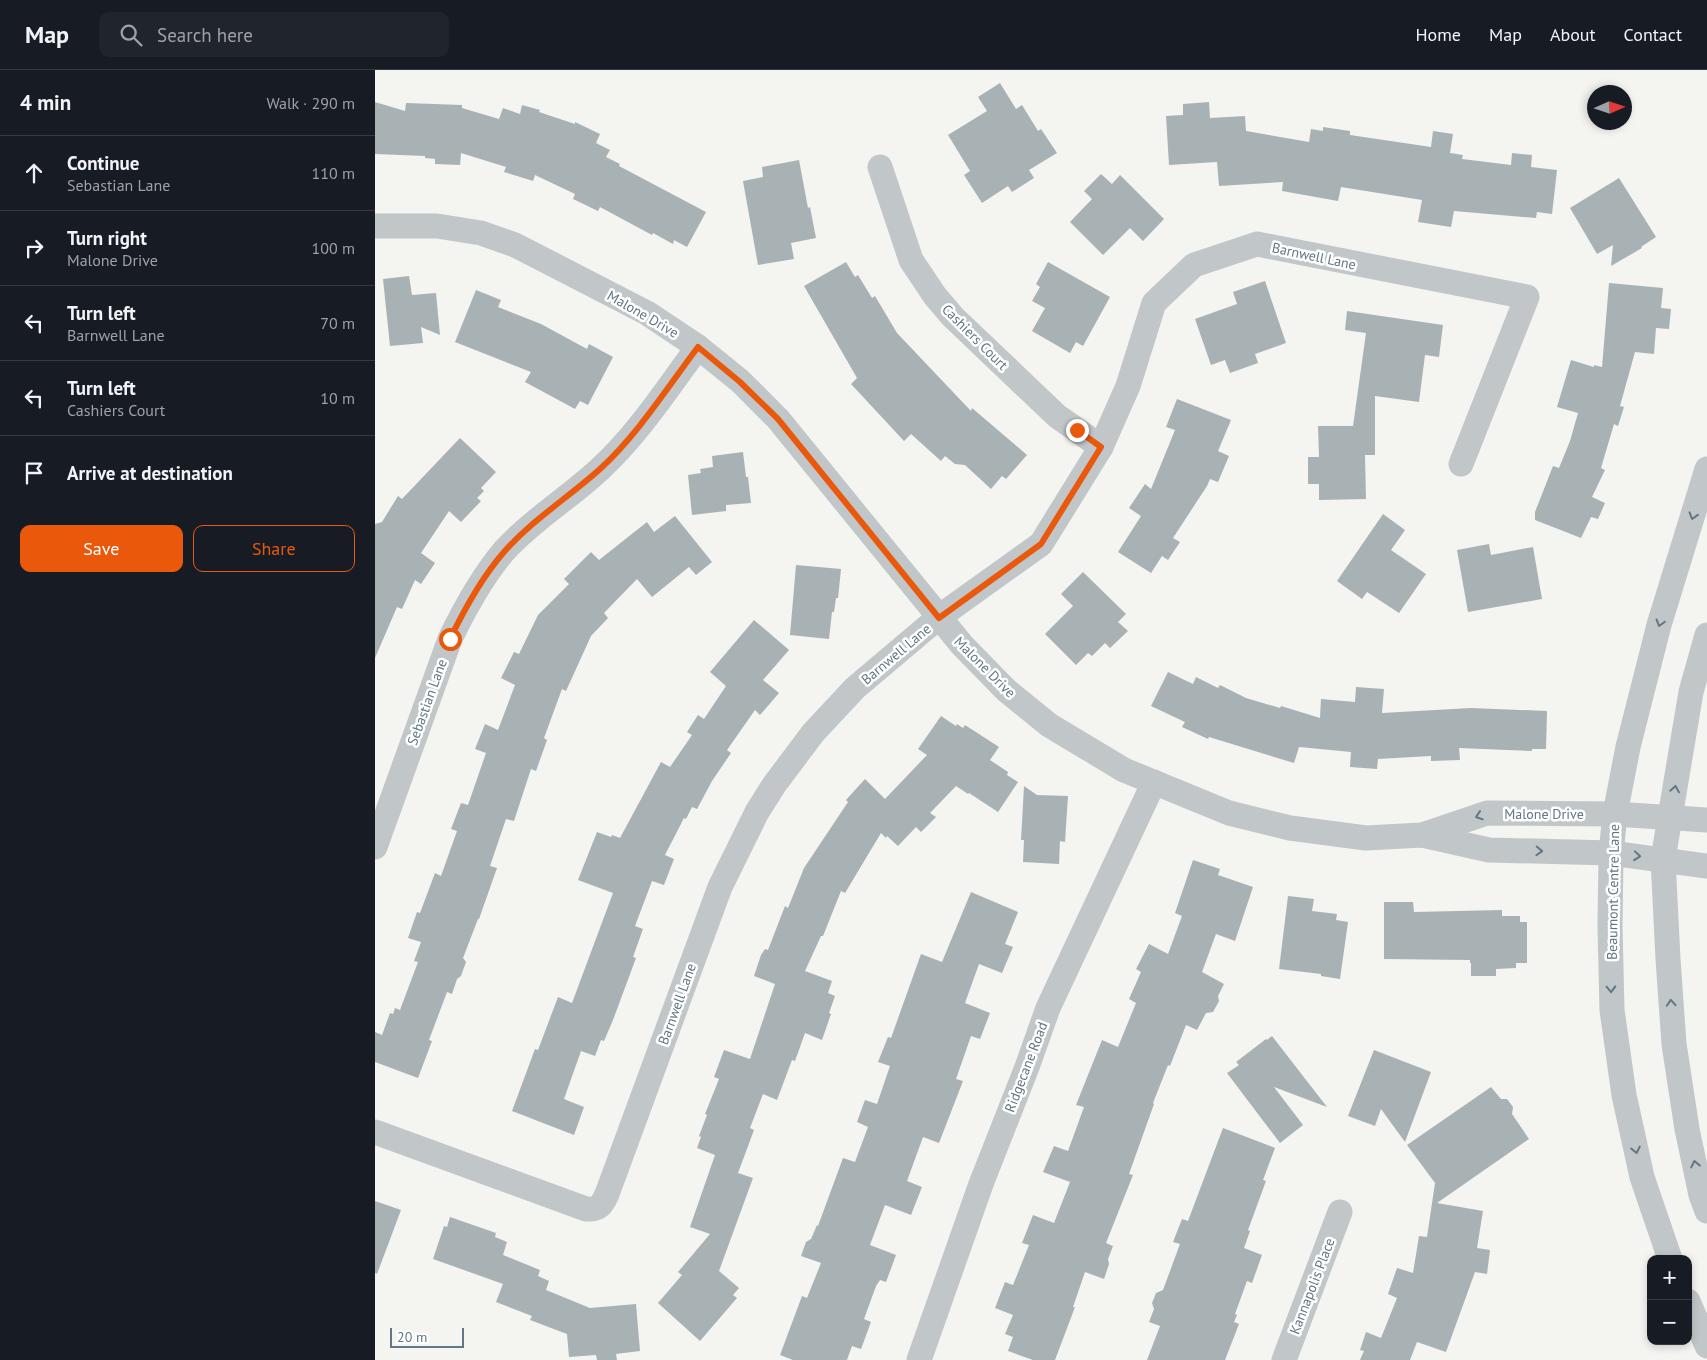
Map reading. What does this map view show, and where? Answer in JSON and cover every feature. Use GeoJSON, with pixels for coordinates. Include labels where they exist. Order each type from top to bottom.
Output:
{"type":"FeatureCollection","features":[{"type":"Feature","properties":{"kind":"street","name":"Cashiers Court"},"geometry":{"type":"LineString","coordinates":[[879,167],[911,260],[935,296],[953,318],[1057,416],[1101,447]]}},
{"type":"Feature","properties":{"kind":"street","name":"Malone Drive"},"geometry":{"type":"LineString","coordinates":[[375,226],[437,226],[481,234],[515,245],[647,314],[698,347],[740,382],[778,419],[939,618],[962,645],[1006,690],[1049,725],[1123,770],[1229,813],[1291,828],[1366,838],[1422,835],[1487,813],[1615,814],[1707,820]]}},
{"type":"Feature","properties":{"kind":"street","name":"Barnwell Lane"},"geometry":{"type":"LineString","coordinates":[[375,1132],[586,1209],[594,1210],[601,1206],[611,1185],[720,887],[757,812],[794,757],[849,694],[939,618],[1041,544],[1101,447],[1128,386],[1154,303],[1194,265],[1257,244],[1527,297],[1461,464]]}},
{"type":"Feature","properties":{"kind":"street","name":"Sebastian Lane"},"geometry":{"type":"LineString","coordinates":[[375,847],[450,639],[464,609],[505,551],[545,514],[600,469],[630,437],[698,347]]}},
{"type":"Feature","properties":{"kind":"street","name":"Beaumont Centre Lane"},"geometry":{"type":"LineString","coordinates":[[1670,1255],[1642,1177],[1624,1095],[1612,1010],[1609,926],[1611,853],[1615,814],[1628,746],[1659,625],[1707,469]]}},
{"type":"Feature","properties":{"kind":"street"},"geometry":{"type":"LineString","coordinates":[[1707,635],[1691,692],[1663,859],[1667,959],[1674,1044],[1687,1130],[1701,1194],[1707,1211]]}},
{"type":"Feature","properties":{"kind":"street","name":"Ridgecane Road"},"geometry":{"type":"LineString","coordinates":[[919,1360],[981,1184],[1048,1008],[1154,782]]}},
{"type":"Feature","properties":{"kind":"street","name":"Malone Drive"},"geometry":{"type":"LineString","coordinates":[[1422,835],[1489,850],[1611,853],[1707,866]]}},
{"type":"Feature","properties":{"kind":"street","name":"Kannapolis Place"},"geometry":{"type":"LineString","coordinates":[[1285,1360],[1340,1212]]}},
{"type":"Feature","properties":{"kind":"street"},"geometry":{"type":"LineString","coordinates":[[1692,1310],[1707,1346]]}},
{"type":"Feature","properties":{"kind":"building"},"geometry":{"type":"Polygon","coordinates":[[[1000,83],[1016,109],[1022,105],[1038,131],[1041,129],[1057,153],[1029,170],[1034,178],[1012,192],[1008,186],[982,203],[964,175],[970,171],[948,135],[987,111],[978,97],[1000,83]]]}},
{"type":"Feature","properties":{"kind":"building"},"geometry":{"type":"Polygon","coordinates":[[[375,102],[405,111],[406,103],[462,105],[462,108],[499,119],[503,108],[520,114],[522,105],[540,110],[539,112],[575,124],[575,122],[600,134],[596,143],[610,150],[606,157],[620,164],[619,166],[706,212],[687,247],[674,240],[673,244],[653,233],[652,235],[600,207],[598,211],[573,199],[575,194],[535,175],[533,181],[504,172],[506,167],[461,153],[460,165],[435,164],[435,159],[425,158],[425,156],[375,154],[375,102]]]}},
{"type":"Feature","properties":{"kind":"building"},"geometry":{"type":"Polygon","coordinates":[[[1209,102],[1210,118],[1245,116],[1246,131],[1309,142],[1311,129],[1323,131],[1323,127],[1350,131],[1350,135],[1431,147],[1433,131],[1453,134],[1450,153],[1463,155],[1462,159],[1511,165],[1512,153],[1532,155],[1531,167],[1557,170],[1552,214],[1537,212],[1536,218],[1454,211],[1451,227],[1418,222],[1422,200],[1341,187],[1338,201],[1282,191],[1283,182],[1219,186],[1217,162],[1169,165],[1166,116],[1183,115],[1183,104],[1209,102]]]}},
{"type":"Feature","properties":{"kind":"building"},"geometry":{"type":"Polygon","coordinates":[[[799,160],[816,238],[791,243],[794,259],[758,265],[743,181],[763,177],[762,167],[799,160]]]}},
{"type":"Feature","properties":{"kind":"building"},"geometry":{"type":"Polygon","coordinates":[[[1101,174],[1112,184],[1120,175],[1164,219],[1143,241],[1130,228],[1103,255],[1070,222],[1092,199],[1084,191],[1101,174]]]}},
{"type":"Feature","properties":{"kind":"building"},"geometry":{"type":"Polygon","coordinates":[[[1619,178],[1656,237],[1642,248],[1611,266],[1613,245],[1597,254],[1570,208],[1619,178]]]}},
{"type":"Feature","properties":{"kind":"building"},"geometry":{"type":"Polygon","coordinates":[[[846,262],[855,277],[858,275],[872,298],[875,296],[897,333],[971,411],[972,408],[1027,455],[1006,479],[1002,476],[991,489],[965,465],[955,464],[945,456],[941,461],[911,434],[904,441],[851,384],[857,378],[804,286],[846,262]]]}},
{"type":"Feature","properties":{"kind":"building"},"geometry":{"type":"Polygon","coordinates":[[[1048,262],[1110,297],[1083,346],[1076,342],[1070,353],[1032,331],[1045,308],[1032,301],[1040,287],[1036,284],[1048,262]]]}},
{"type":"Feature","properties":{"kind":"building"},"geometry":{"type":"Polygon","coordinates":[[[409,276],[412,295],[436,293],[440,335],[421,327],[423,343],[390,346],[383,279],[409,276]]]}},
{"type":"Feature","properties":{"kind":"building"},"geometry":{"type":"Polygon","coordinates":[[[1265,281],[1286,343],[1255,354],[1258,363],[1230,373],[1225,360],[1211,365],[1195,319],[1237,304],[1233,292],[1265,281]]]}},
{"type":"Feature","properties":{"kind":"building"},"geometry":{"type":"Polygon","coordinates":[[[1609,283],[1663,288],[1661,308],[1671,309],[1669,329],[1656,328],[1654,354],[1635,352],[1620,406],[1624,407],[1618,426],[1614,424],[1601,468],[1605,470],[1592,497],[1605,503],[1598,519],[1591,517],[1581,538],[1535,520],[1535,512],[1553,466],[1559,468],[1570,441],[1578,413],[1557,407],[1571,360],[1594,367],[1594,365],[1602,367],[1609,283]]]}},
{"type":"Feature","properties":{"kind":"building"},"geometry":{"type":"Polygon","coordinates":[[[476,290],[501,300],[498,307],[541,324],[587,349],[589,344],[613,357],[588,405],[580,401],[575,409],[525,382],[531,372],[455,342],[476,290]]]}},
{"type":"Feature","properties":{"kind":"building"},"geometry":{"type":"Polygon","coordinates":[[[1347,311],[1443,325],[1439,357],[1425,355],[1419,402],[1375,396],[1375,455],[1365,455],[1366,499],[1319,500],[1319,484],[1308,484],[1308,457],[1319,457],[1318,426],[1353,426],[1366,333],[1345,330],[1347,311]]]}},
{"type":"Feature","properties":{"kind":"building"},"geometry":{"type":"Polygon","coordinates":[[[1177,399],[1231,420],[1218,451],[1229,456],[1218,482],[1210,479],[1173,538],[1180,542],[1168,560],[1162,556],[1151,573],[1118,552],[1141,516],[1129,508],[1145,484],[1151,489],[1175,430],[1166,427],[1177,399]]]}},
{"type":"Feature","properties":{"kind":"building"},"geometry":{"type":"Polygon","coordinates":[[[460,438],[496,472],[481,488],[484,491],[477,498],[481,501],[461,522],[449,511],[421,553],[435,563],[421,584],[415,580],[402,609],[397,607],[375,658],[375,524],[382,522],[398,496],[402,499],[460,438]]]}},
{"type":"Feature","properties":{"kind":"building"},"geometry":{"type":"Polygon","coordinates":[[[743,452],[751,503],[726,505],[726,511],[692,515],[688,475],[701,473],[700,469],[713,467],[712,456],[743,452]]]}},
{"type":"Feature","properties":{"kind":"building"},"geometry":{"type":"Polygon","coordinates":[[[1383,514],[1405,530],[1391,550],[1426,574],[1399,613],[1367,592],[1362,599],[1337,581],[1383,514]]]}},
{"type":"Feature","properties":{"kind":"building"},"geometry":{"type":"Polygon","coordinates":[[[675,516],[712,562],[696,575],[689,567],[652,597],[637,579],[604,613],[608,618],[591,636],[566,691],[562,689],[544,738],[547,740],[536,771],[531,769],[514,821],[506,819],[490,866],[497,868],[463,958],[466,962],[452,994],[447,992],[429,1040],[432,1041],[418,1078],[375,1062],[375,1032],[382,1035],[390,1013],[393,1014],[395,1008],[400,1010],[418,962],[414,961],[421,942],[408,938],[417,912],[420,913],[435,873],[441,876],[457,831],[451,829],[461,803],[468,805],[486,753],[475,749],[485,724],[498,730],[515,685],[501,678],[514,652],[519,654],[538,615],[569,584],[564,579],[591,552],[599,560],[647,522],[654,532],[675,516]]]}},
{"type":"Feature","properties":{"kind":"building"},"geometry":{"type":"Polygon","coordinates":[[[1489,544],[1491,555],[1533,547],[1542,599],[1468,612],[1457,550],[1489,544]]]}},
{"type":"Feature","properties":{"kind":"building"},"geometry":{"type":"Polygon","coordinates":[[[796,565],[841,569],[838,598],[836,598],[834,612],[832,612],[829,639],[790,635],[796,565]]]}},
{"type":"Feature","properties":{"kind":"building"},"geometry":{"type":"Polygon","coordinates":[[[1083,572],[1126,614],[1118,622],[1128,631],[1110,648],[1105,643],[1092,656],[1088,653],[1076,665],[1045,634],[1073,606],[1061,594],[1083,572]]]}},
{"type":"Feature","properties":{"kind":"building"},"geometry":{"type":"Polygon","coordinates":[[[754,620],[789,650],[763,680],[779,693],[760,715],[755,710],[727,750],[731,753],[712,781],[697,809],[692,807],[686,819],[684,818],[665,855],[674,859],[664,885],[652,881],[635,926],[643,929],[633,957],[636,958],[613,1020],[604,1041],[601,1040],[595,1056],[581,1051],[564,1099],[584,1107],[574,1135],[512,1111],[535,1049],[538,1050],[558,997],[572,1003],[613,893],[578,880],[597,832],[620,838],[661,762],[670,767],[692,735],[687,732],[698,715],[704,719],[726,686],[710,672],[754,620]]]}},
{"type":"Feature","properties":{"kind":"building"},"geometry":{"type":"Polygon","coordinates":[[[1168,672],[1193,684],[1196,677],[1218,688],[1220,685],[1246,698],[1320,718],[1321,699],[1355,702],[1356,687],[1384,689],[1382,713],[1471,708],[1547,711],[1546,749],[1532,749],[1532,751],[1459,748],[1460,760],[1431,761],[1431,756],[1378,759],[1377,769],[1350,767],[1351,752],[1299,747],[1294,763],[1209,737],[1208,739],[1182,727],[1185,722],[1151,706],[1168,672]]]}},
{"type":"Feature","properties":{"kind":"building"},"geometry":{"type":"Polygon","coordinates":[[[941,716],[956,726],[957,724],[963,728],[965,725],[999,747],[990,760],[1008,772],[1007,775],[1018,782],[998,812],[956,786],[930,813],[936,817],[921,832],[916,827],[898,846],[881,833],[845,893],[841,891],[823,936],[821,936],[805,971],[832,981],[828,993],[835,996],[829,1013],[831,1014],[822,1040],[805,1033],[795,1061],[792,1060],[777,1100],[763,1094],[750,1128],[754,1130],[738,1173],[753,1178],[719,1271],[739,1288],[733,1295],[737,1298],[700,1341],[658,1303],[682,1275],[678,1272],[710,1234],[690,1227],[715,1155],[697,1148],[701,1137],[699,1136],[707,1115],[705,1114],[719,1079],[714,1077],[724,1050],[750,1059],[775,984],[754,976],[761,955],[765,949],[768,950],[785,906],[788,908],[804,868],[848,802],[846,800],[865,779],[885,799],[927,755],[918,749],[941,716]]]}},
{"type":"Feature","properties":{"kind":"building"},"geometry":{"type":"Polygon","coordinates":[[[1024,786],[1037,795],[1068,796],[1065,842],[1060,841],[1059,864],[1023,862],[1024,840],[1021,840],[1024,786]]]}},
{"type":"Feature","properties":{"kind":"building"},"geometry":{"type":"Polygon","coordinates":[[[1193,860],[1220,869],[1218,875],[1253,887],[1235,941],[1216,934],[1202,972],[1224,984],[1218,996],[1219,1001],[1213,1012],[1206,1013],[1197,1030],[1186,1025],[1170,1066],[1168,1065],[1129,1174],[1133,1175],[1106,1243],[1113,1246],[1104,1279],[1085,1272],[1073,1307],[1075,1307],[1055,1360],[1033,1360],[1008,1351],[1013,1337],[1005,1334],[1013,1315],[995,1308],[1005,1282],[1013,1285],[1029,1245],[1022,1243],[1033,1215],[1054,1223],[1070,1182],[1043,1172],[1054,1146],[1068,1151],[1084,1107],[1076,1105],[1102,1040],[1118,1047],[1136,1003],[1129,999],[1141,972],[1136,969],[1149,944],[1168,954],[1182,916],[1175,913],[1193,860]]]}},
{"type":"Feature","properties":{"kind":"building"},"geometry":{"type":"Polygon","coordinates":[[[971,892],[1018,912],[1005,944],[1013,947],[1002,973],[979,964],[965,1003],[990,1013],[980,1039],[971,1036],[956,1079],[963,1081],[939,1143],[923,1137],[907,1181],[922,1187],[911,1215],[885,1205],[870,1245],[896,1255],[886,1282],[880,1280],[876,1286],[864,1319],[871,1322],[861,1349],[852,1346],[847,1360],[793,1360],[780,1355],[802,1296],[807,1298],[821,1263],[801,1256],[806,1242],[811,1239],[818,1226],[843,1158],[855,1162],[868,1127],[857,1122],[865,1100],[877,1104],[890,1066],[878,1062],[888,1037],[891,1038],[921,954],[942,962],[971,892]]]}},
{"type":"Feature","properties":{"kind":"building"},"geometry":{"type":"Polygon","coordinates":[[[1288,896],[1314,899],[1312,911],[1337,914],[1336,920],[1348,922],[1340,979],[1321,976],[1321,974],[1279,969],[1288,896]]]}},
{"type":"Feature","properties":{"kind":"building"},"geometry":{"type":"Polygon","coordinates":[[[1384,902],[1413,902],[1414,912],[1502,910],[1502,916],[1520,916],[1520,922],[1527,922],[1527,963],[1516,963],[1516,968],[1496,969],[1496,976],[1471,976],[1470,960],[1384,959],[1384,902]]]}},
{"type":"Feature","properties":{"kind":"building"},"geometry":{"type":"Polygon","coordinates":[[[1272,1036],[1327,1107],[1274,1087],[1303,1125],[1280,1143],[1227,1073],[1239,1065],[1236,1062],[1272,1036]]]}},
{"type":"Feature","properties":{"kind":"building"},"geometry":{"type":"Polygon","coordinates":[[[1374,1050],[1431,1072],[1405,1142],[1381,1109],[1375,1126],[1348,1116],[1374,1050]]]}},
{"type":"Feature","properties":{"kind":"building"},"geometry":{"type":"Polygon","coordinates":[[[1491,1087],[1501,1099],[1507,1099],[1513,1107],[1512,1114],[1529,1139],[1437,1203],[1483,1211],[1477,1248],[1490,1250],[1487,1274],[1475,1272],[1446,1352],[1417,1342],[1410,1360],[1360,1360],[1364,1351],[1360,1350],[1366,1332],[1381,1338],[1397,1298],[1388,1294],[1397,1268],[1413,1273],[1419,1236],[1427,1237],[1435,1183],[1407,1145],[1491,1087]]]}},
{"type":"Feature","properties":{"kind":"building"},"geometry":{"type":"Polygon","coordinates":[[[1223,1128],[1275,1148],[1263,1180],[1266,1181],[1248,1230],[1250,1231],[1244,1248],[1262,1255],[1252,1283],[1247,1281],[1235,1314],[1237,1315],[1234,1322],[1239,1324],[1225,1360],[1147,1360],[1160,1326],[1149,1322],[1154,1309],[1152,1303],[1156,1293],[1163,1290],[1180,1244],[1173,1242],[1182,1219],[1188,1221],[1223,1128]]]}},
{"type":"Feature","properties":{"kind":"building"},"geometry":{"type":"Polygon","coordinates":[[[375,1201],[401,1210],[377,1274],[375,1273],[375,1201]]]}},
{"type":"Feature","properties":{"kind":"building"},"geometry":{"type":"Polygon","coordinates":[[[450,1217],[496,1233],[495,1237],[507,1242],[503,1255],[540,1270],[538,1276],[549,1281],[546,1290],[590,1308],[636,1304],[640,1351],[616,1354],[617,1360],[597,1360],[596,1355],[569,1357],[567,1334],[530,1320],[532,1316],[496,1302],[503,1284],[433,1259],[444,1226],[447,1227],[450,1217]]]}},
{"type":"Feature","properties":{"kind":"route"},"geometry":{"type":"LineString","coordinates":[[450,639],[464,609],[505,551],[545,514],[600,469],[630,437],[698,347],[740,382],[778,419],[939,618],[1041,544],[1101,447],[1077,430]]}}]}
